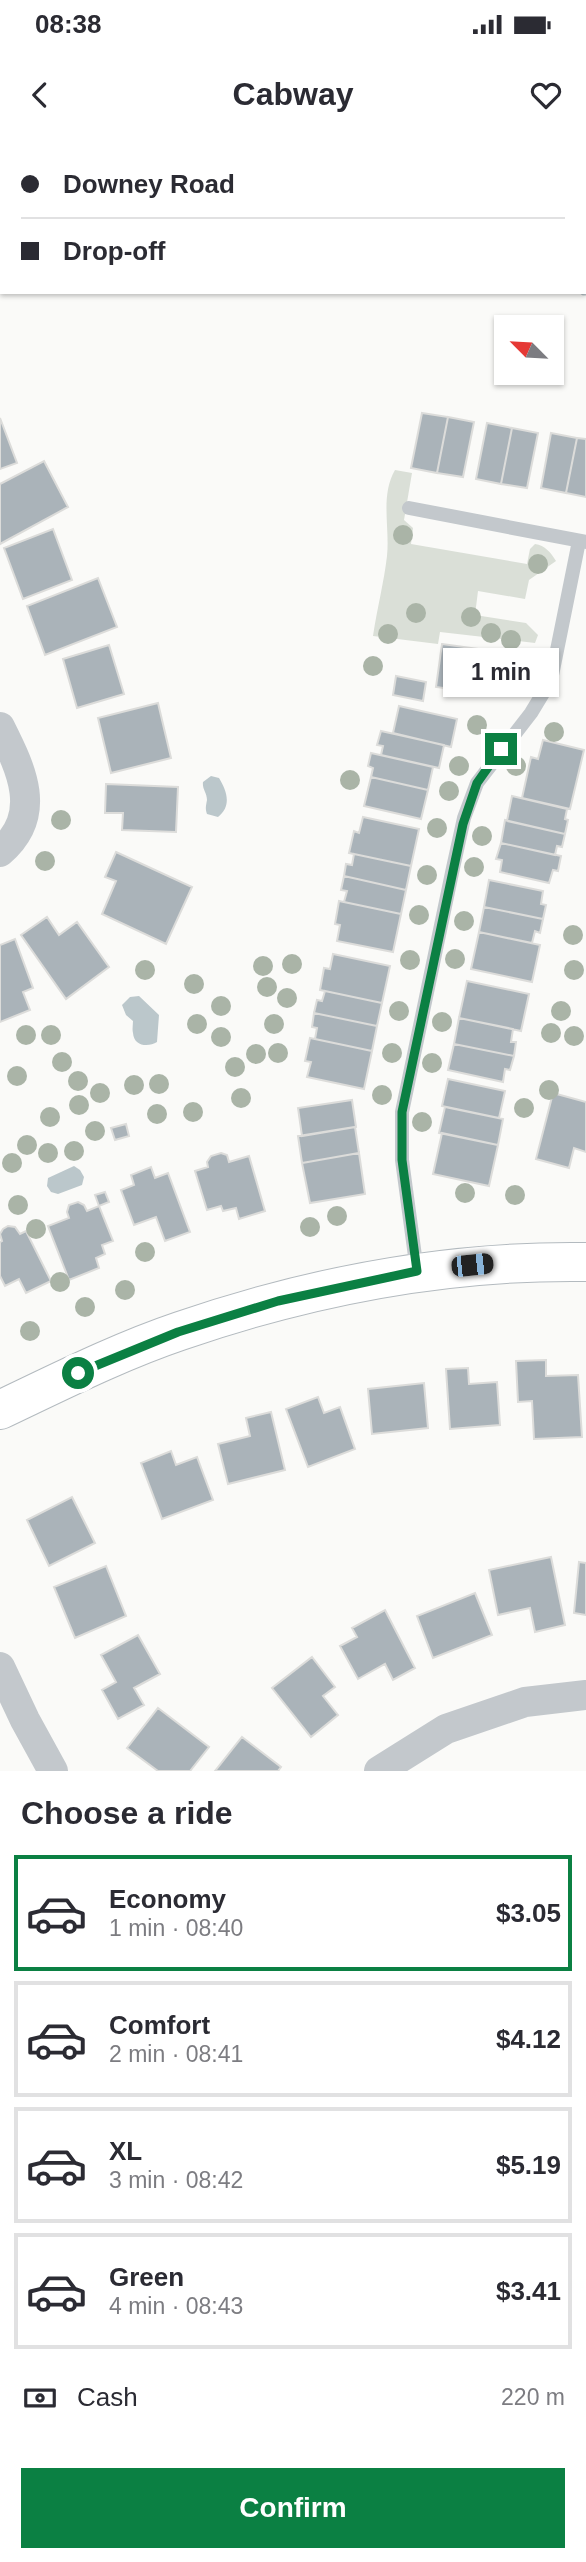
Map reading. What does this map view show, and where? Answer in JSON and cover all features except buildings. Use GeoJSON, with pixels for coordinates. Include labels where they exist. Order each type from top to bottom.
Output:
{"type":"FeatureCollection","features":[{"type":"Feature","properties":{"kind":"main road"},"geometry":{"type":"LineString","coordinates":[[0,1410],[78,1373],[178,1332],[278,1301],[417,1271],[499,1262],[586,1262]]}},
{"type":"Feature","properties":{"kind":"street"},"geometry":{"type":"LineString","coordinates":[[0,727],[23,776],[26,799],[20,824],[8,845],[0,852]]}},
{"type":"Feature","properties":{"kind":"street"},"geometry":{"type":"LineString","coordinates":[[0,1667],[52,1771]]}},
{"type":"Feature","properties":{"kind":"street"},"geometry":{"type":"LineString","coordinates":[[379,1771],[446,1729],[524,1702],[586,1695]]}},
{"type":"Feature","properties":{"kind":"lane"},"geometry":{"type":"LineString","coordinates":[[409,508],[583,541],[547,690],[477,783],[464,818],[402,1112],[402,1160],[417,1271]]}},
{"type":"Feature","properties":{"kind":"shaded area"},"geometry":{"type":"Polygon","coordinates":[[[395,470],[412,473],[404,520],[413,528],[411,544],[527,564],[530,549],[535,544],[552,555],[556,561],[529,580],[525,599],[478,591],[475,615],[526,623],[538,635],[535,643],[440,632],[438,644],[373,636],[387,556],[388,490],[395,470]]]}},
{"type":"Feature","properties":{"kind":"shaded area"},"geometry":{"type":"Polygon","coordinates":[[[211,776],[219,778],[226,793],[227,803],[218,817],[207,814],[206,810],[207,798],[203,782],[211,776]]]}},
{"type":"Feature","properties":{"kind":"shaded area"},"geometry":{"type":"Polygon","coordinates":[[[139,996],[159,1015],[157,1042],[150,1045],[142,1045],[136,1041],[133,1021],[126,1015],[122,1005],[130,997],[139,996]]]}},
{"type":"Feature","properties":{"kind":"shaded area"},"geometry":{"type":"Polygon","coordinates":[[[74,1166],[84,1177],[82,1185],[58,1194],[51,1192],[47,1186],[48,1178],[74,1166]]]}},
{"type":"Feature","properties":{"kind":"route"},"geometry":{"type":"LineString","coordinates":[[78,1373],[178,1332],[278,1301],[417,1271],[402,1160],[403,1105],[463,824],[477,783],[501,749]]}}]}
